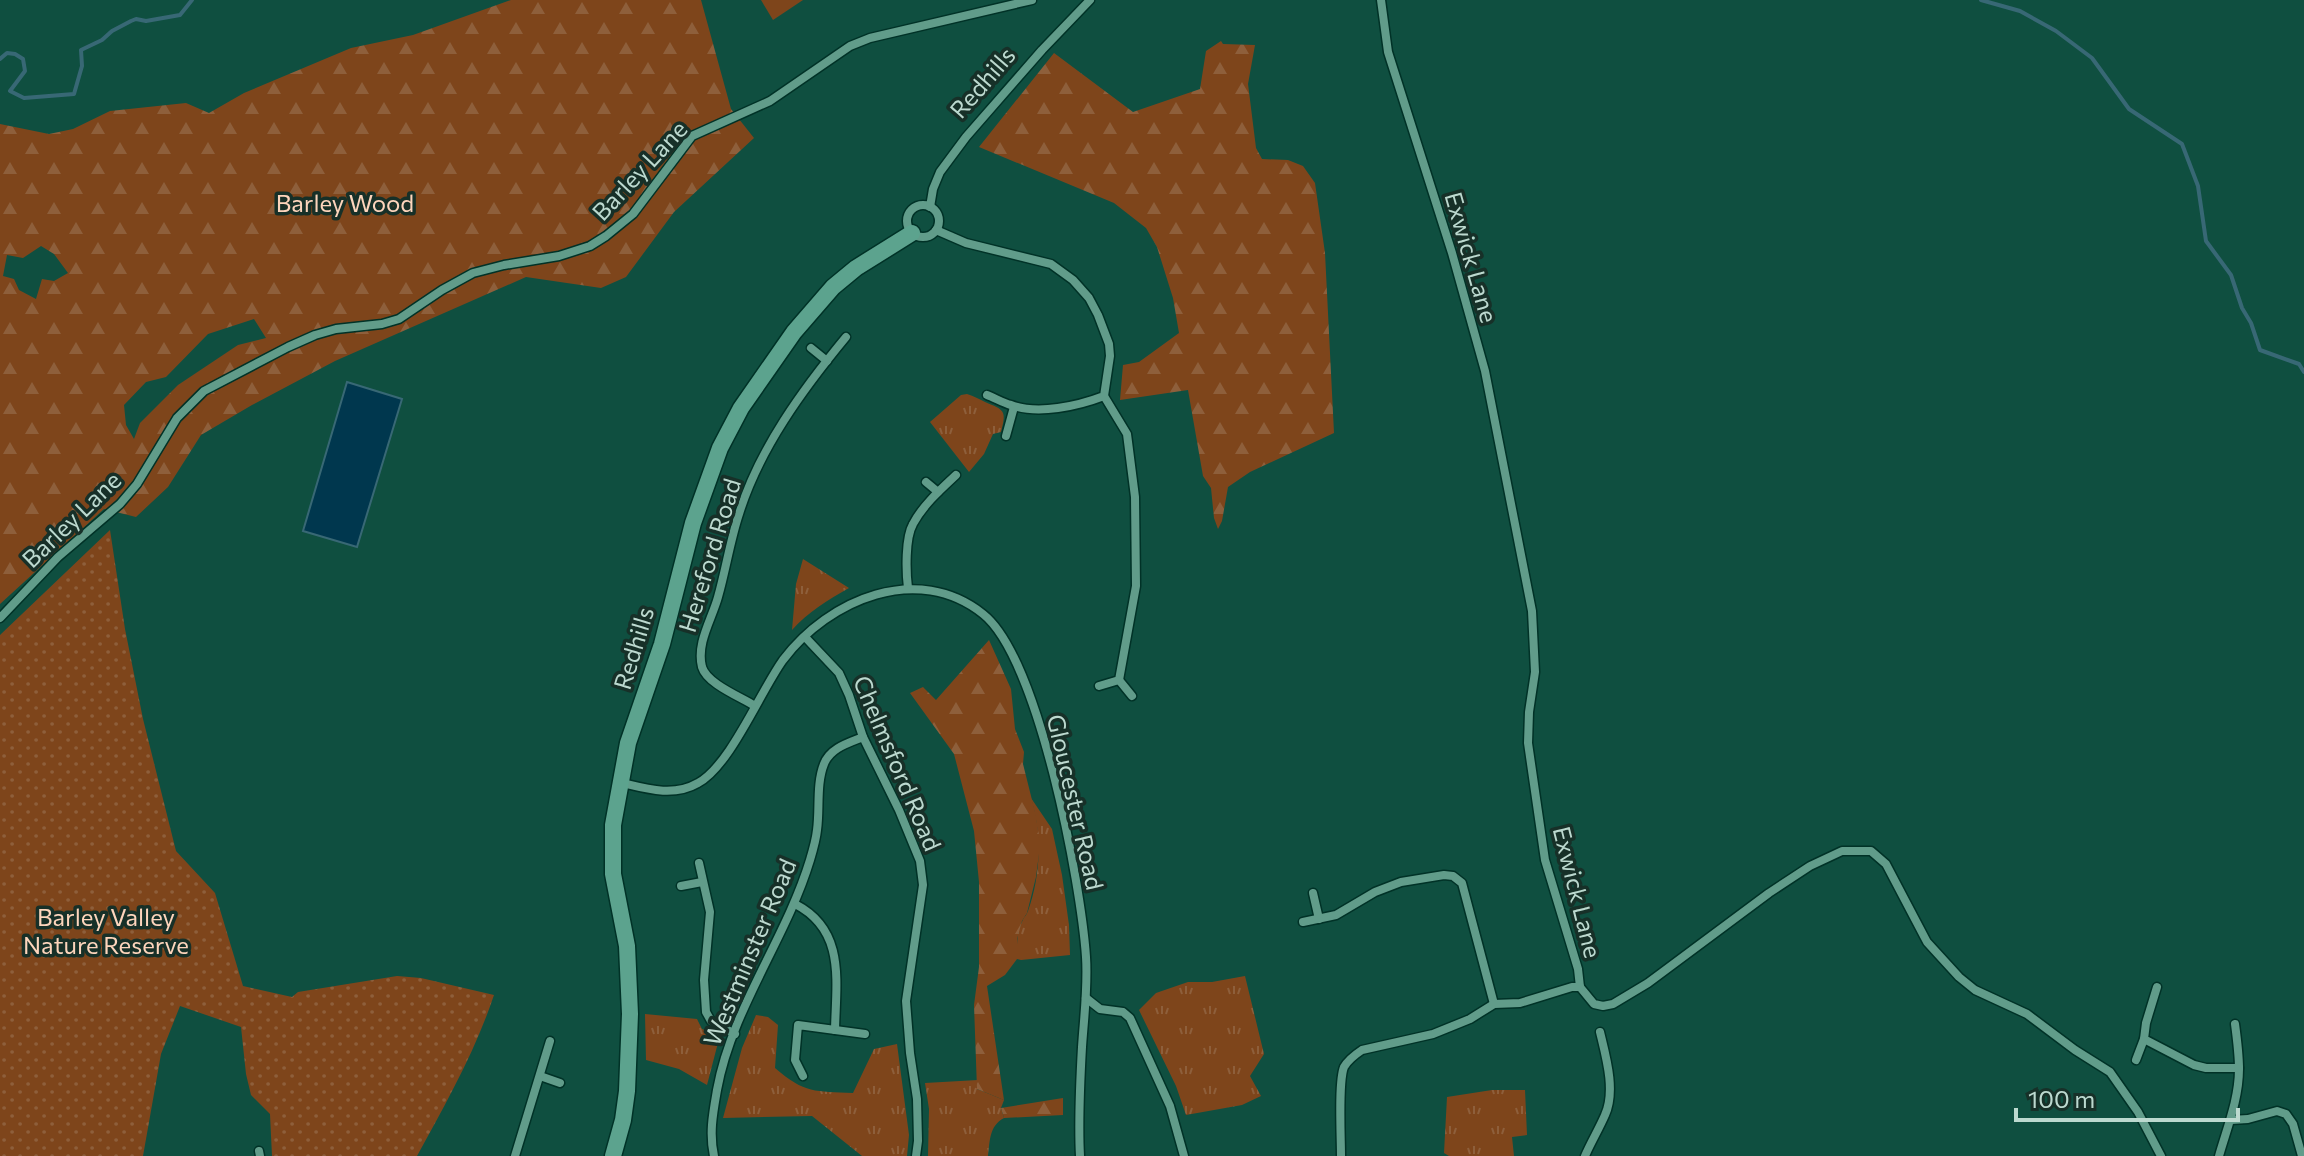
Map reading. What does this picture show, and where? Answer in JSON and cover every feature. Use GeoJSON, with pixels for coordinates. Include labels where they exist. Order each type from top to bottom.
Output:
{"type":"FeatureCollection","features":[{"type":"Feature","properties":{"kind":"street","name":"Barley Lane"},"geometry":{"type":"LineString","coordinates":[[0,618],[58,557],[120,504],[137,484],[177,418],[204,391],[315,335],[399,319],[473,273],[559,256],[590,246],[633,214],[692,136],[770,101],[850,46],[870,38],[1032,0]]}},
{"type":"Feature","properties":{"kind":"street","name":"Redhills"},"geometry":{"type":"LineString","coordinates":[[936,230],[928,236],[912,233],[907,222],[912,210],[923,205],[930,207],[940,172],[966,137],[1090,0]]}},
{"type":"Feature","properties":{"kind":"street","name":"Exwick Lane"},"geometry":{"type":"LineString","coordinates":[[1381,0],[1388,52],[1452,253],[1485,371],[1532,611],[1535,672],[1528,743],[1545,860],[1575,957],[1580,987],[1594,1004],[1613,1004],[1648,983],[1769,893],[1825,857],[1842,851],[1871,851],[1886,864],[1927,942],[1959,977],[1975,990],[2027,1014],[2110,1072],[2138,1112],[2161,1156]]}},
{"type":"Feature","properties":{"kind":"street"},"geometry":{"type":"LineString","coordinates":[[930,207],[938,217],[936,230],[966,243],[1051,264],[1073,280],[1089,298],[1105,330],[1110,356],[1104,396],[1127,434],[1135,497],[1136,586],[1119,680],[1132,696]]}},
{"type":"Feature","properties":{"kind":"street","name":"Redhills"},"geometry":{"type":"LineString","coordinates":[[613,1156],[623,1120],[629,1066],[630,1014],[627,946],[611,852],[613,825],[628,743],[662,644],[705,484],[727,435],[764,373],[794,332],[833,287],[856,268],[912,233]]}},
{"type":"Feature","properties":{"kind":"street","name":"Hereford Road"},"geometry":{"type":"LineString","coordinates":[[755,706],[707,675],[702,668],[702,643],[719,597],[739,512],[749,488],[774,438],[846,337]]}},
{"type":"Feature","properties":{"kind":"street"},"geometry":{"type":"LineString","coordinates":[[811,348],[827,361]]}},
{"type":"Feature","properties":{"kind":"street"},"geometry":{"type":"LineString","coordinates":[[987,395],[1014,407],[1046,408],[1074,406],[1104,396]]}},
{"type":"Feature","properties":{"kind":"street"},"geometry":{"type":"LineString","coordinates":[[1006,436],[1014,407]]}},
{"type":"Feature","properties":{"kind":"street"},"geometry":{"type":"LineString","coordinates":[[622,783],[654,790],[678,791],[702,781],[723,759],[784,659],[805,637],[838,611],[862,598],[908,588],[911,526],[956,475]]}},
{"type":"Feature","properties":{"kind":"street"},"geometry":{"type":"LineString","coordinates":[[926,482],[938,492]]}},
{"type":"Feature","properties":{"kind":"street","name":"Gloucester Road"},"geometry":{"type":"LineString","coordinates":[[908,588],[940,592],[984,614],[1001,633],[1012,654],[1035,714],[1068,835],[1086,958],[1080,1156]]}},
{"type":"Feature","properties":{"kind":"street","name":"Chelmsford Road"},"geometry":{"type":"LineString","coordinates":[[805,637],[839,673],[863,737],[920,861],[923,885],[906,1001],[917,1099],[916,1156]]}},
{"type":"Feature","properties":{"kind":"street"},"geometry":{"type":"LineString","coordinates":[[1099,686],[1119,680]]}},
{"type":"Feature","properties":{"kind":"street","name":"Westminster Road"},"geometry":{"type":"LineString","coordinates":[[714,1156],[711,1137],[720,1071],[795,904],[817,832],[823,765],[833,751],[863,737]]}},
{"type":"Feature","properties":{"kind":"street"},"geometry":{"type":"LineString","coordinates":[[699,863],[710,912],[704,980],[706,1012],[711,1021],[735,1034]]}},
{"type":"Feature","properties":{"kind":"street"},"geometry":{"type":"LineString","coordinates":[[1303,922],[1349,908],[1388,886],[1438,875],[1453,876],[1462,883],[1494,1004]]}},
{"type":"Feature","properties":{"kind":"street"},"geometry":{"type":"LineString","coordinates":[[681,886],[702,882]]}},
{"type":"Feature","properties":{"kind":"street"},"geometry":{"type":"LineString","coordinates":[[1313,893],[1319,919]]}},
{"type":"Feature","properties":{"kind":"street"},"geometry":{"type":"LineString","coordinates":[[795,904],[816,918],[832,943],[835,959],[835,1030]]}},
{"type":"Feature","properties":{"kind":"street"},"geometry":{"type":"LineString","coordinates":[[1341,1156],[1344,1067],[1354,1055],[1362,1050],[1433,1034],[1470,1019],[1494,1004],[1520,1003],[1580,987]]}},
{"type":"Feature","properties":{"kind":"street"},"geometry":{"type":"LineString","coordinates":[[2136,1060],[2157,987]]}},
{"type":"Feature","properties":{"kind":"street"},"geometry":{"type":"LineString","coordinates":[[1086,998],[1100,1009],[1123,1012],[1130,1018],[1170,1106],[1184,1156]]}},
{"type":"Feature","properties":{"kind":"street"},"geometry":{"type":"LineString","coordinates":[[2219,1156],[2231,1120],[2239,1068],[2235,1024]]}},
{"type":"Feature","properties":{"kind":"street"},"geometry":{"type":"LineString","coordinates":[[803,1076],[795,1060],[798,1025],[865,1034]]}},
{"type":"Feature","properties":{"kind":"street"},"geometry":{"type":"LineString","coordinates":[[1585,1156],[1606,1114],[1609,1099],[1607,1064],[1600,1032]]}},
{"type":"Feature","properties":{"kind":"street"},"geometry":{"type":"LineString","coordinates":[[2144,1039],[2194,1065],[2239,1068]]}},
{"type":"Feature","properties":{"kind":"street"},"geometry":{"type":"LineString","coordinates":[[515,1156],[550,1041]]}},
{"type":"Feature","properties":{"kind":"street"},"geometry":{"type":"LineString","coordinates":[[540,1076],[560,1083]]}},
{"type":"Feature","properties":{"kind":"street"},"geometry":{"type":"LineString","coordinates":[[2231,1120],[2277,1111],[2286,1114],[2293,1124],[2302,1156]]}},
{"type":"Feature","properties":{"kind":"green space","name":"Barley Wood"},"geometry":{"type":"Polygon","coordinates":[[[511,0],[701,0],[731,109],[754,138],[674,212],[626,277],[601,288],[526,277],[335,361],[201,435],[168,487],[136,517],[104,509],[0,604],[0,124],[49,134],[73,129],[110,111],[186,103],[209,113],[244,93],[351,48],[413,35],[511,0]],[[41,246],[23,258],[7,255],[3,276],[14,279],[19,290],[36,299],[42,279],[54,281],[68,273],[54,254],[41,246]],[[254,319],[208,334],[166,377],[146,382],[124,405],[126,425],[134,439],[140,423],[178,385],[238,345],[266,338],[254,319]]]}},
{"type":"Feature","properties":{"kind":"green space"},"geometry":{"type":"Polygon","coordinates":[[[761,0],[803,0],[773,20],[761,0]]]}},
{"type":"Feature","properties":{"kind":"green space"},"geometry":{"type":"Polygon","coordinates":[[[1221,41],[1223,44],[1255,45],[1248,84],[1256,148],[1262,159],[1288,160],[1303,166],[1315,183],[1325,253],[1334,433],[1250,472],[1228,487],[1218,529],[1211,488],[1203,476],[1188,390],[1120,400],[1123,365],[1139,362],[1179,333],[1173,298],[1157,247],[1146,228],[1114,203],[979,147],[1054,53],[1133,112],[1200,89],[1206,51],[1221,41]]]}},
{"type":"Feature","properties":{"kind":"green space"},"geometry":{"type":"Polygon","coordinates":[[[967,394],[1000,409],[1004,415],[1001,432],[993,434],[984,454],[969,472],[930,422],[961,395],[967,394]]]}},
{"type":"Feature","properties":{"kind":"green space","name":"Barley Valley Nature Reserve"},"geometry":{"type":"Polygon","coordinates":[[[110,530],[143,719],[176,851],[215,893],[243,986],[292,997],[298,992],[397,976],[421,978],[494,995],[469,1057],[417,1156],[272,1156],[270,1114],[251,1095],[241,1027],[180,1006],[161,1054],[143,1156],[0,1156],[0,635],[110,530]]]}},
{"type":"Feature","properties":{"kind":"green space"},"geometry":{"type":"Polygon","coordinates":[[[803,559],[849,588],[812,612],[792,630],[796,584],[803,559]]]}},
{"type":"Feature","properties":{"kind":"green space"},"geometry":{"type":"Polygon","coordinates":[[[989,640],[1011,689],[1015,729],[1024,752],[1023,764],[1040,846],[1036,877],[1017,939],[1017,959],[1005,975],[987,986],[1004,1100],[977,1089],[974,1005],[979,967],[979,882],[974,831],[954,754],[910,693],[923,687],[936,700],[989,640]]]}},
{"type":"Feature","properties":{"kind":"green space"},"geometry":{"type":"Polygon","coordinates":[[[1031,798],[1052,829],[1062,875],[1070,955],[1021,960],[1017,959],[1018,936],[1036,883],[1038,854],[1037,826],[1031,798]]]}},
{"type":"Feature","properties":{"kind":"green space"},"geometry":{"type":"Polygon","coordinates":[[[1245,976],[1264,1054],[1250,1076],[1261,1096],[1242,1105],[1186,1115],[1176,1086],[1139,1010],[1156,993],[1188,982],[1212,982],[1245,976]]]}},
{"type":"Feature","properties":{"kind":"green space"},"geometry":{"type":"Polygon","coordinates":[[[645,1014],[697,1019],[702,1029],[720,1035],[707,1085],[679,1069],[646,1060],[645,1014]]]}},
{"type":"Feature","properties":{"kind":"green space"},"geometry":{"type":"Polygon","coordinates":[[[756,1015],[768,1017],[778,1025],[775,1068],[794,1083],[811,1090],[853,1093],[874,1049],[897,1044],[909,1135],[907,1156],[862,1156],[812,1116],[723,1118],[742,1048],[756,1015]]]}},
{"type":"Feature","properties":{"kind":"green space"},"geometry":{"type":"Polygon","coordinates":[[[978,1080],[977,1089],[1004,1100],[1001,1108],[1004,1118],[993,1130],[988,1156],[928,1156],[929,1109],[925,1083],[978,1080]]]}},
{"type":"Feature","properties":{"kind":"green space"},"geometry":{"type":"Polygon","coordinates":[[[1492,1090],[1525,1090],[1527,1135],[1512,1137],[1514,1156],[1449,1156],[1444,1153],[1447,1097],[1492,1090]]]}},
{"type":"Feature","properties":{"kind":"green space"},"geometry":{"type":"Polygon","coordinates":[[[1063,1098],[1063,1115],[1004,1118],[1001,1108],[1063,1098]]]}},
{"type":"Feature","properties":{"kind":"water"},"geometry":{"type":"Polygon","coordinates":[[[347,382],[402,399],[357,547],[303,531],[347,382]]]}},
{"type":"Feature","properties":{"kind":"waterway"},"geometry":{"type":"LineString","coordinates":[[0,59],[7,53],[23,59],[25,71],[10,91],[24,98],[74,94],[82,66],[81,50],[136,19],[146,21],[180,15],[192,0]]}},
{"type":"Feature","properties":{"kind":"waterway"},"geometry":{"type":"LineString","coordinates":[[1981,0],[2020,11],[2056,31],[2092,58],[2129,109],[2182,144],[2198,186],[2206,241],[2231,275],[2260,350],[2299,364],[2304,372]]}}]}
